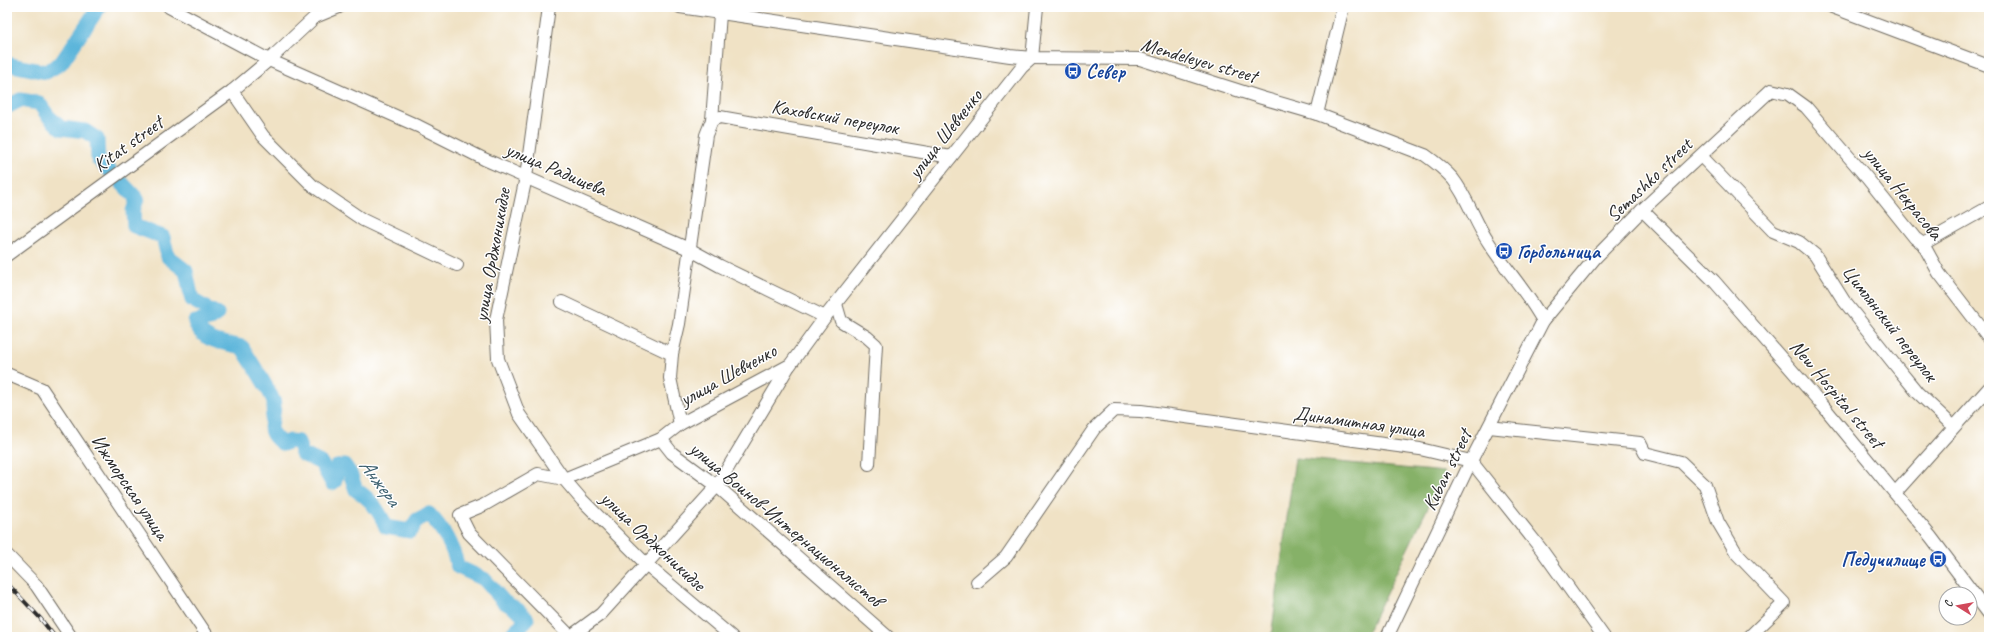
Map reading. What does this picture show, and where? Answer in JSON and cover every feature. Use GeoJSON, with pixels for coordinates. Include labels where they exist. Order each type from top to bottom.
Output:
{"type":"FeatureCollection","features":[{"type":"Feature","properties":{"kind":"street","name":"улица Радищева"},"geometry":{"type":"LineString","coordinates":[[168,7],[270,60],[418,126],[484,159],[526,176],[689,249],[825,318]]}},
{"type":"Feature","properties":{"kind":"street"},"geometry":{"type":"LineString","coordinates":[[270,60],[315,17],[339,7]]}},
{"type":"Feature","properties":{"kind":"street","name":"улица Орджоникидзе"},"geometry":{"type":"LineString","coordinates":[[549,7],[526,176],[496,320],[498,359],[518,414],[564,479],[582,500],[647,565],[732,637]]}},
{"type":"Feature","properties":{"kind":"street","name":"Mendeleyev street"},"geometry":{"type":"LineString","coordinates":[[680,7],[720,14],[734,11],[1032,58],[1140,59],[1317,114],[1425,155],[1453,179],[1466,200],[1488,243],[1532,300],[1543,321]]}},
{"type":"Feature","properties":{"kind":"street"},"geometry":{"type":"LineString","coordinates":[[1032,58],[1037,7]]}},
{"type":"Feature","properties":{"kind":"street"},"geometry":{"type":"LineString","coordinates":[[1317,114],[1343,7]]}},
{"type":"Feature","properties":{"kind":"street"},"geometry":{"type":"LineString","coordinates":[[1832,7],[1989,66]]}},
{"type":"Feature","properties":{"kind":"street"},"geometry":{"type":"LineString","coordinates":[[680,424],[670,378],[672,354],[679,324],[706,135],[712,120],[720,14]]}},
{"type":"Feature","properties":{"kind":"street","name":"улица Шевченко"},"geometry":{"type":"LineString","coordinates":[[564,479],[661,439],[680,424],[790,365],[951,157],[1022,67],[1032,58]]}},
{"type":"Feature","properties":{"kind":"street","name":"Kitat street"},"geometry":{"type":"LineString","coordinates":[[7,255],[232,92],[270,60]]}},
{"type":"Feature","properties":{"kind":"street","name":"Semashko street"},"geometry":{"type":"LineString","coordinates":[[1543,321],[1596,257],[1642,210],[1771,90]]}},
{"type":"Feature","properties":{"kind":"street","name":"улица Некрасова"},"geometry":{"type":"LineString","coordinates":[[1771,90],[1788,94],[1806,107],[1867,178],[1915,238],[1923,244],[1939,273],[1989,338]]}},
{"type":"Feature","properties":{"kind":"street"},"geometry":{"type":"LineString","coordinates":[[232,92],[263,136],[313,186],[363,220],[457,265]]}},
{"type":"Feature","properties":{"kind":"street","name":"Каховский переулок"},"geometry":{"type":"LineString","coordinates":[[712,120],[720,117],[728,118],[951,157]]}},
{"type":"Feature","properties":{"kind":"street","name":"Цимлянский переулок"},"geometry":{"type":"LineString","coordinates":[[1701,156],[1773,232],[1799,242],[1815,255],[1844,300],[1917,392],[1953,426]]}},
{"type":"Feature","properties":{"kind":"street"},"geometry":{"type":"LineString","coordinates":[[1923,244],[1989,207]]}},
{"type":"Feature","properties":{"kind":"street","name":"New Hospital street"},"geometry":{"type":"LineString","coordinates":[[1642,210],[1714,281],[1824,407],[1931,537],[1989,614]]}},
{"type":"Feature","properties":{"kind":"street"},"geometry":{"type":"LineString","coordinates":[[562,302],[672,354]]}},
{"type":"Feature","properties":{"kind":"street"},"geometry":{"type":"LineString","coordinates":[[836,304],[841,321],[867,337],[876,346],[869,464]]}},
{"type":"Feature","properties":{"kind":"street","name":"Kuban street"},"geometry":{"type":"LineString","coordinates":[[1388,637],[1471,461],[1543,321]]}},
{"type":"Feature","properties":{"kind":"street"},"geometry":{"type":"LineString","coordinates":[[564,479],[538,474],[484,505],[460,515],[469,533],[571,637],[601,614],[718,486],[790,365]]}},
{"type":"Feature","properties":{"kind":"street","name":"Ижморская улица"},"geometry":{"type":"LineString","coordinates":[[7,374],[42,389],[208,637]]}},
{"type":"Feature","properties":{"kind":"street"},"geometry":{"type":"LineString","coordinates":[[1895,493],[1953,426],[1989,388]]}},
{"type":"Feature","properties":{"kind":"street","name":"Динамитная улица"},"geometry":{"type":"LineString","coordinates":[[977,582],[1006,557],[1094,429],[1114,410],[1141,411],[1416,449],[1471,461]]}},
{"type":"Feature","properties":{"kind":"street"},"geometry":{"type":"LineString","coordinates":[[1489,427],[1640,443],[1645,453],[1681,462],[1705,486],[1718,522],[1737,554],[1784,603],[1749,637]]}},
{"type":"Feature","properties":{"kind":"street","name":"улица Воинов-Интернационалистов"},"geometry":{"type":"LineString","coordinates":[[661,439],[672,452],[718,486],[888,637]]}},
{"type":"Feature","properties":{"kind":"street"},"geometry":{"type":"LineString","coordinates":[[1471,461],[1541,549],[1604,637]]}},
{"type":"Feature","properties":{"kind":"street"},"geometry":{"type":"LineString","coordinates":[[7,555],[36,585],[71,637]]}},
{"type":"Feature","properties":{"kind":"green space"},"geometry":{"type":"Polygon","coordinates":[[[1295,458],[1445,472],[1365,637],[1271,637],[1295,458]]]}},
{"type":"Feature","properties":{"kind":"waterway"},"geometry":{"type":"LineString","coordinates":[[7,64],[46,72],[61,63],[99,7]]}},
{"type":"Feature","properties":{"kind":"waterway","name":"Анжера"},"geometry":{"type":"LineString","coordinates":[[7,107],[20,100],[39,103],[48,116],[61,128],[85,131],[97,139],[98,159],[110,171]]}},
{"type":"Feature","properties":{"kind":"waterway","name":"Анжера"},"geometry":{"type":"LineString","coordinates":[[121,182],[137,199],[133,211],[134,226],[163,237],[168,257],[186,271],[192,300],[217,314],[210,319],[195,322],[198,329],[208,338],[221,343],[242,347],[260,376],[273,399],[274,410],[271,430],[277,439],[283,444],[290,441],[298,442],[302,454],[321,463],[332,483],[335,481],[337,467],[345,466],[350,473],[356,490],[366,497],[374,506],[386,527],[410,531],[417,520],[429,514],[447,538],[458,567],[484,579],[504,602],[518,610],[527,619],[510,637]]}},
{"type":"Feature","properties":{"kind":"railway"},"geometry":{"type":"LineString","coordinates":[[7,583],[40,618],[55,637]]}},
{"type":"Feature","properties":{"kind":"place","name":"Север"},"geometry":{"type":"Point","coordinates":[1073,71]}},
{"type":"Feature","properties":{"kind":"place","name":"Горбольница"},"geometry":{"type":"Point","coordinates":[1504,251]}},
{"type":"Feature","properties":{"kind":"place","name":"Педучилище"},"geometry":{"type":"Point","coordinates":[1938,559]}}]}
